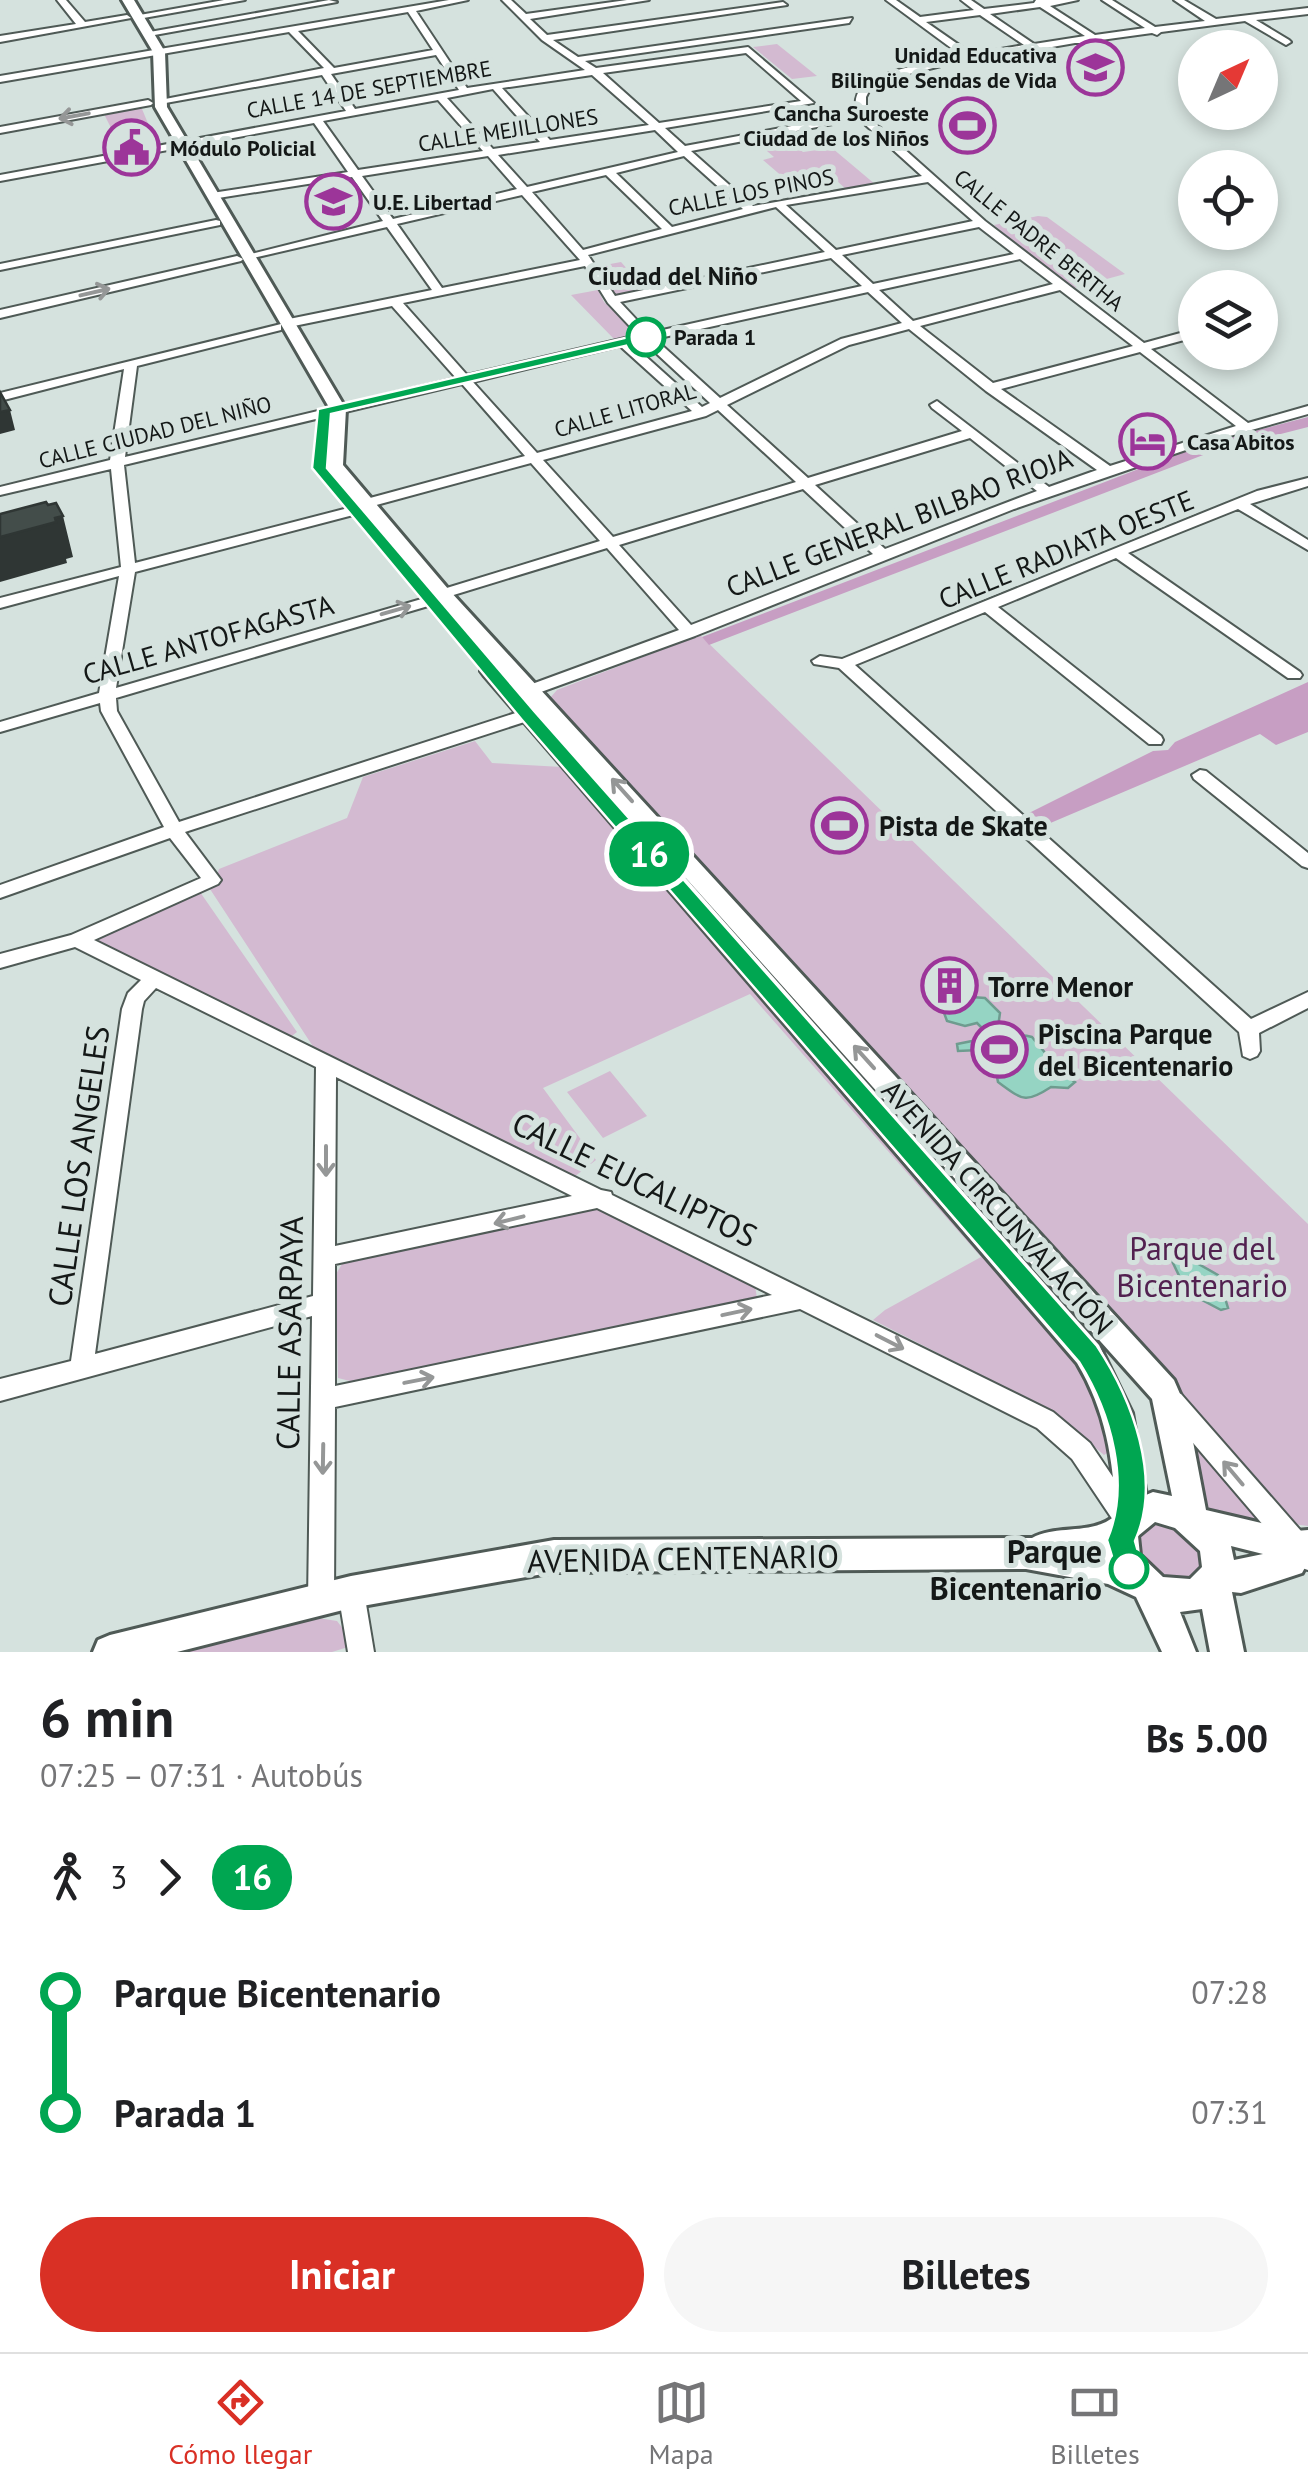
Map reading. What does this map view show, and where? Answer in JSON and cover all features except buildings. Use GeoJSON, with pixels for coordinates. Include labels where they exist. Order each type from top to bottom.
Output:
{"type":"FeatureCollection","features":[{"type":"Feature","properties":{"kind":"main road"},"geometry":{"type":"LineString","coordinates":[[118,0],[155,51]]}},
{"type":"Feature","properties":{"kind":"main road"},"geometry":{"type":"LineString","coordinates":[[128,0],[132,17],[149,33],[155,51],[154,102],[216,223],[243,257]]}},
{"type":"Feature","properties":{"kind":"main road"},"geometry":{"type":"LineString","coordinates":[[174,144],[212,196],[330,410]]}},
{"type":"Feature","properties":{"kind":"main road","name":"AVENIDA CIRCUNVALACIÓN"},"geometry":{"type":"LineString","coordinates":[[330,410],[320,468],[530,703],[1088,1354],[1109,1387],[1122,1421],[1127,1523]]}},
{"type":"Feature","properties":{"kind":"main road","name":"AVENIDA CIRCUNVALACIÓN"},"geometry":{"type":"LineString","coordinates":[[530,703],[1163,1390],[1172,1410],[1195,1520]]}},
{"type":"Feature","properties":{"kind":"main road"},"geometry":{"type":"LineString","coordinates":[[1179,1652],[1172,1630],[1123,1555],[1127,1523],[1153,1506],[1304,1550]]}},
{"type":"Feature","properties":{"kind":"main road"},"geometry":{"type":"LineString","coordinates":[[1195,1520],[1214,1546],[1214,1578],[1226,1652]]}},
{"type":"Feature","properties":{"kind":"main road","name":"AVENIDA CENTENARIO"},"geometry":{"type":"LineString","coordinates":[[1026,1554],[1049,1547],[1084,1545],[1127,1523]]}},
{"type":"Feature","properties":{"kind":"main road"},"geometry":{"type":"LineString","coordinates":[[1214,1578],[1242,1577],[1290,1562],[1304,1550]]}},
{"type":"Feature","properties":{"kind":"main road","name":"AVENIDA CENTENARIO"},"geometry":{"type":"LineString","coordinates":[[110,1652],[336,1596],[554,1556],[1026,1554],[1110,1568],[1145,1586]]}},
{"type":"Feature","properties":{"kind":"main road"},"geometry":{"type":"LineString","coordinates":[[1145,1586],[1161,1595],[1185,1598],[1206,1589],[1214,1578]]}},
{"type":"Feature","properties":{"kind":"street"},"geometry":{"type":"LineString","coordinates":[[60,0],[82,25]]}},
{"type":"Feature","properties":{"kind":"street"},"geometry":{"type":"LineString","coordinates":[[0,39],[241,0]]}},
{"type":"Feature","properties":{"kind":"street"},"geometry":{"type":"LineString","coordinates":[[0,76],[464,0]]}},
{"type":"Feature","properties":{"kind":"street"},"geometry":{"type":"LineString","coordinates":[[506,0],[545,38],[593,73],[750,209]]}},
{"type":"Feature","properties":{"kind":"street"},"geometry":{"type":"LineString","coordinates":[[525,17],[643,0],[694,42]]}},
{"type":"Feature","properties":{"kind":"street"},"geometry":{"type":"LineString","coordinates":[[890,0],[972,59]]}},
{"type":"Feature","properties":{"kind":"street"},"geometry":{"type":"LineString","coordinates":[[965,0],[1034,48]]}},
{"type":"Feature","properties":{"kind":"street"},"geometry":{"type":"LineString","coordinates":[[920,20],[1074,0]]}},
{"type":"Feature","properties":{"kind":"street"},"geometry":{"type":"LineString","coordinates":[[1106,0],[1158,32]]}},
{"type":"Feature","properties":{"kind":"street"},"geometry":{"type":"LineString","coordinates":[[1178,0],[1217,24]]}},
{"type":"Feature","properties":{"kind":"street"},"geometry":{"type":"LineString","coordinates":[[149,33],[332,1],[352,19]]}},
{"type":"Feature","properties":{"kind":"street"},"geometry":{"type":"LineString","coordinates":[[545,38],[780,2],[812,25]]}},
{"type":"Feature","properties":{"kind":"street"},"geometry":{"type":"LineString","coordinates":[[1038,2],[1096,40]]}},
{"type":"Feature","properties":{"kind":"street"},"geometry":{"type":"LineString","coordinates":[[410,9],[465,92]]}},
{"type":"Feature","properties":{"kind":"street"},"geometry":{"type":"LineString","coordinates":[[0,314],[394,224],[684,151],[861,116],[861,94],[879,80],[1034,48],[1308,11]]}},
{"type":"Feature","properties":{"kind":"street"},"geometry":{"type":"LineString","coordinates":[[1294,13],[1308,22]]}},
{"type":"Feature","properties":{"kind":"street"},"geometry":{"type":"LineString","coordinates":[[1248,19],[1286,42]]}},
{"type":"Feature","properties":{"kind":"street"},"geometry":{"type":"LineString","coordinates":[[575,60],[850,20]]}},
{"type":"Feature","properties":{"kind":"street"},"geometry":{"type":"LineString","coordinates":[[290,30],[327,71],[353,113]]}},
{"type":"Feature","properties":{"kind":"street","name":"CALLE 14 DE SEPTIEMBRE"},"geometry":{"type":"LineString","coordinates":[[0,178],[494,86],[748,50],[809,102]]}},
{"type":"Feature","properties":{"kind":"street"},"geometry":{"type":"LineString","coordinates":[[0,130],[438,52]]}},
{"type":"Feature","properties":{"kind":"street"},"geometry":{"type":"LineString","coordinates":[[494,86],[549,144]]}},
{"type":"Feature","properties":{"kind":"street"},"geometry":{"type":"LineString","coordinates":[[440,96],[584,258],[612,300],[646,337],[883,555]]}},
{"type":"Feature","properties":{"kind":"street","name":"CALLE MEJILLONES"},"geometry":{"type":"LineString","coordinates":[[212,196],[809,102]]}},
{"type":"Feature","properties":{"kind":"street","name":"CALLE PADRE BERTHA"},"geometry":{"type":"LineString","coordinates":[[861,116],[981,223],[1244,426]]}},
{"type":"Feature","properties":{"kind":"street"},"geometry":{"type":"LineString","coordinates":[[317,120],[440,293]]}},
{"type":"Feature","properties":{"kind":"street"},"geometry":{"type":"LineString","coordinates":[[608,172],[668,228]]}},
{"type":"Feature","properties":{"kind":"street","name":"CALLE LOS PINOS"},"geometry":{"type":"LineString","coordinates":[[0,397],[283,325],[584,258],[668,228],[750,209],[932,178]]}},
{"type":"Feature","properties":{"kind":"street"},"geometry":{"type":"LineString","coordinates":[[778,204],[911,325],[1108,471]]}},
{"type":"Feature","properties":{"kind":"street"},"geometry":{"type":"LineString","coordinates":[[0,267],[216,223]]}},
{"type":"Feature","properties":{"kind":"street"},"geometry":{"type":"LineString","coordinates":[[612,300],[981,223]]}},
{"type":"Feature","properties":{"kind":"street","name":"CALLE CIUDAD DEL NIÑO"},"geometry":{"type":"LineString","coordinates":[[0,491],[623,342],[1023,255]]}},
{"type":"Feature","properties":{"kind":"street","name":"CALLE LITORAL"},"geometry":{"type":"LineString","coordinates":[[0,603],[701,413],[844,342],[1061,286]]}},
{"type":"Feature","properties":{"kind":"street"},"geometry":{"type":"LineString","coordinates":[[395,302],[690,633]]}},
{"type":"Feature","properties":{"kind":"street"},"geometry":{"type":"LineString","coordinates":[[991,388],[1178,338]]}},
{"type":"Feature","properties":{"kind":"street"},"geometry":{"type":"LineString","coordinates":[[623,342],[701,413]]}},
{"type":"Feature","properties":{"kind":"street"},"geometry":{"type":"LineString","coordinates":[[0,961],[76,940],[212,880],[174,830],[109,712],[107,694],[128,568],[117,462],[130,366]]}},
{"type":"Feature","properties":{"kind":"street"},"geometry":{"type":"LineString","coordinates":[[937,405],[1049,494]]}},
{"type":"Feature","properties":{"kind":"street","name":"CALLE GENERAL BILBAO RIOJA"},"geometry":{"type":"LineString","coordinates":[[0,892],[530,703],[883,555],[1108,471],[1207,435],[1308,410]]}},
{"type":"Feature","properties":{"kind":"street","name":"CALLE ANTOFAGASTA"},"geometry":{"type":"LineString","coordinates":[[0,727],[971,433]]}},
{"type":"Feature","properties":{"kind":"street","name":"CALLE RADIATA OESTE"},"geometry":{"type":"LineString","coordinates":[[844,664],[1240,504],[1308,482]]}},
{"type":"Feature","properties":{"kind":"street"},"geometry":{"type":"LineString","coordinates":[[1240,504],[1308,546]]}},
{"type":"Feature","properties":{"kind":"street"},"geometry":{"type":"LineString","coordinates":[[1121,555],[1294,675]]}},
{"type":"Feature","properties":{"kind":"street"},"geometry":{"type":"LineString","coordinates":[[990,608],[1155,740]]}},
{"type":"Feature","properties":{"kind":"street"},"geometry":{"type":"LineString","coordinates":[[820,661],[844,664],[1249,1029],[1250,1052]]}},
{"type":"Feature","properties":{"kind":"street"},"geometry":{"type":"LineString","coordinates":[[1200,774],[1308,862]]}},
{"type":"Feature","properties":{"kind":"street","name":"CALLE EUCALIPTOS"},"geometry":{"type":"LineString","coordinates":[[76,940],[326,1066],[604,1198],[1045,1420],[1081,1450],[1127,1523]]}},
{"type":"Feature","properties":{"kind":"street","name":"CALLE LOS ANGELES"},"geometry":{"type":"LineString","coordinates":[[81,1370],[132,1009],[135,998],[154,978]]}},
{"type":"Feature","properties":{"kind":"street"},"geometry":{"type":"LineString","coordinates":[[1249,1029],[1308,999]]}},
{"type":"Feature","properties":{"kind":"street","name":"CALLE ASARPAYA"},"geometry":{"type":"LineString","coordinates":[[326,1066],[323,1399],[336,1596],[361,1652]]}},
{"type":"Feature","properties":{"kind":"street"},"geometry":{"type":"LineString","coordinates":[[325,1257],[604,1198]]}},
{"type":"Feature","properties":{"kind":"street"},"geometry":{"type":"LineString","coordinates":[[323,1399],[803,1299]]}},
{"type":"Feature","properties":{"kind":"street"},"geometry":{"type":"LineString","coordinates":[[0,1390],[324,1303]]}},
{"type":"Feature","properties":{"kind":"street"},"geometry":{"type":"LineString","coordinates":[[1163,1390],[1304,1550]]}},
{"type":"Feature","properties":{"kind":"green space"},"geometry":{"type":"Polygon","coordinates":[[[777,44],[817,76],[792,79],[753,47],[777,44]]]}},
{"type":"Feature","properties":{"kind":"green space"},"geometry":{"type":"Polygon","coordinates":[[[142,109],[157,145],[123,152],[104,114],[142,109]]]}},
{"type":"Feature","properties":{"kind":"green space"},"geometry":{"type":"Polygon","coordinates":[[[781,134],[803,152],[832,148],[876,185],[847,190],[826,171],[784,178],[763,160],[774,157],[753,139],[781,134]]]}},
{"type":"Feature","properties":{"kind":"green space"},"geometry":{"type":"Polygon","coordinates":[[[1047,217],[1125,274],[1070,289],[994,225],[1047,217]]]}},
{"type":"Feature","properties":{"kind":"green space"},"geometry":{"type":"Polygon","coordinates":[[[621,262],[646,290],[616,296],[594,267],[621,262]]]}},
{"type":"Feature","properties":{"kind":"green space"},"geometry":{"type":"Polygon","coordinates":[[[598,290],[604,302],[639,335],[615,340],[571,295],[598,290]]]}},
{"type":"Feature","properties":{"kind":"green space","name":"Parque del Bicentenario"},"geometry":{"type":"Polygon","coordinates":[[[700,635],[1308,1224],[1308,1526],[1293,1524],[550,698],[557,690],[700,635]]]}},
{"type":"Feature","properties":{"kind":"green space"},"geometry":{"type":"Polygon","coordinates":[[[475,741],[492,763],[562,767],[1003,1269],[1091,1380],[1112,1450],[1104,1455],[1052,1411],[873,1320],[981,1257],[750,994],[543,1088],[596,1160],[574,1177],[314,1048],[208,886],[215,882],[219,869],[347,818],[363,777],[475,741]]]}},
{"type":"Feature","properties":{"kind":"green space"},"geometry":{"type":"Polygon","coordinates":[[[200,892],[297,1032],[288,1039],[99,944],[99,938],[200,892]]]}},
{"type":"Feature","properties":{"kind":"green space"},"geometry":{"type":"Polygon","coordinates":[[[610,1071],[647,1116],[603,1138],[567,1092],[610,1071]]]}},
{"type":"Feature","properties":{"kind":"green space"},"geometry":{"type":"Polygon","coordinates":[[[597,1207],[755,1286],[757,1298],[748,1303],[354,1382],[338,1378],[336,1274],[342,1264],[597,1207]]]}},
{"type":"Feature","properties":{"kind":"green space"},"geometry":{"type":"Polygon","coordinates":[[[1193,1439],[1268,1529],[1218,1517],[1209,1510],[1193,1439]]]}},
{"type":"Feature","properties":{"kind":"green space"},"geometry":{"type":"Polygon","coordinates":[[[1156,1522],[1167,1522],[1202,1547],[1202,1561],[1193,1578],[1181,1584],[1152,1573],[1144,1565],[1139,1544],[1144,1532],[1156,1522]]]}},
{"type":"Feature","properties":{"kind":"green space"},"geometry":{"type":"Polygon","coordinates":[[[318,1618],[337,1621],[347,1634],[348,1647],[332,1652],[186,1652],[318,1618]]]}},
{"type":"Feature","properties":{"kind":"shaded area"},"geometry":{"type":"Polygon","coordinates":[[[1308,417],[1308,427],[1211,452],[709,645],[702,637],[1201,445],[1308,417]]]}},
{"type":"Feature","properties":{"kind":"shaded area"},"geometry":{"type":"Polygon","coordinates":[[[1308,682],[1308,732],[1276,745],[1260,734],[1041,827],[1027,814],[1153,751],[1168,750],[1175,742],[1308,682]]]}},
{"type":"Feature","properties":{"kind":"shaded area","name":"Piscina Parque del Bicentenario"},"geometry":{"type":"Polygon","coordinates":[[[971,997],[985,998],[1000,1013],[998,1027],[1002,1031],[1032,1037],[1061,1072],[1075,1082],[1068,1088],[1051,1087],[1024,1098],[998,1082],[993,1057],[980,1050],[958,1051],[957,1044],[977,1040],[985,1031],[977,1023],[965,1026],[947,1021],[943,1010],[971,997]]]}},
{"type":"Feature","properties":{"kind":"shaded area"},"geometry":{"type":"Polygon","coordinates":[[[1179,1253],[1218,1275],[1228,1308],[1221,1310],[1187,1292],[1171,1259],[1179,1253]]]}},
{"type":"Feature","properties":{"kind":"bus line","name":"16"},"geometry":{"type":"LineString","coordinates":[[646,337],[324,412],[320,468],[352,511],[528,716],[1088,1354],[1109,1387],[1128,1447],[1132,1516],[1121,1540],[1129,1569]]}},
{"type":"Feature","properties":{"kind":"place","name":"Unidad Educativa Bilingüe Sendas de Vida"},"geometry":{"type":"Point","coordinates":[1096,68]}},
{"type":"Feature","properties":{"kind":"place","name":"Cancha Suroeste Ciudad de los Niños"},"geometry":{"type":"Point","coordinates":[968,126]}},
{"type":"Feature","properties":{"kind":"place","name":"Módulo Policial"},"geometry":{"type":"Point","coordinates":[131,148]}},
{"type":"Feature","properties":{"kind":"place","name":"U.E. Libertad"},"geometry":{"type":"Point","coordinates":[334,202]}},
{"type":"Feature","properties":{"kind":"place","name":"Parada 1"},"geometry":{"type":"Point","coordinates":[646,337]}},
{"type":"Feature","properties":{"kind":"place","name":"Casa Abitos"},"geometry":{"type":"Point","coordinates":[1148,442]}},
{"type":"Feature","properties":{"kind":"place","name":"Pista de Skate"},"geometry":{"type":"Point","coordinates":[840,825]}},
{"type":"Feature","properties":{"kind":"place","name":"Torre Menor"},"geometry":{"type":"Point","coordinates":[949,986]}},
{"type":"Feature","properties":{"kind":"place","name":"Piscina Parque del Bicentenario"},"geometry":{"type":"Point","coordinates":[999,1049]}},
{"type":"Feature","properties":{"kind":"place","name":"Parque Bicentenario"},"geometry":{"type":"Point","coordinates":[1129,1569]}},
{"type":"Feature","properties":{"kind":"district","name":"Ciudad del Niño"},"geometry":{"type":"Point","coordinates":[673,276]}}]}
